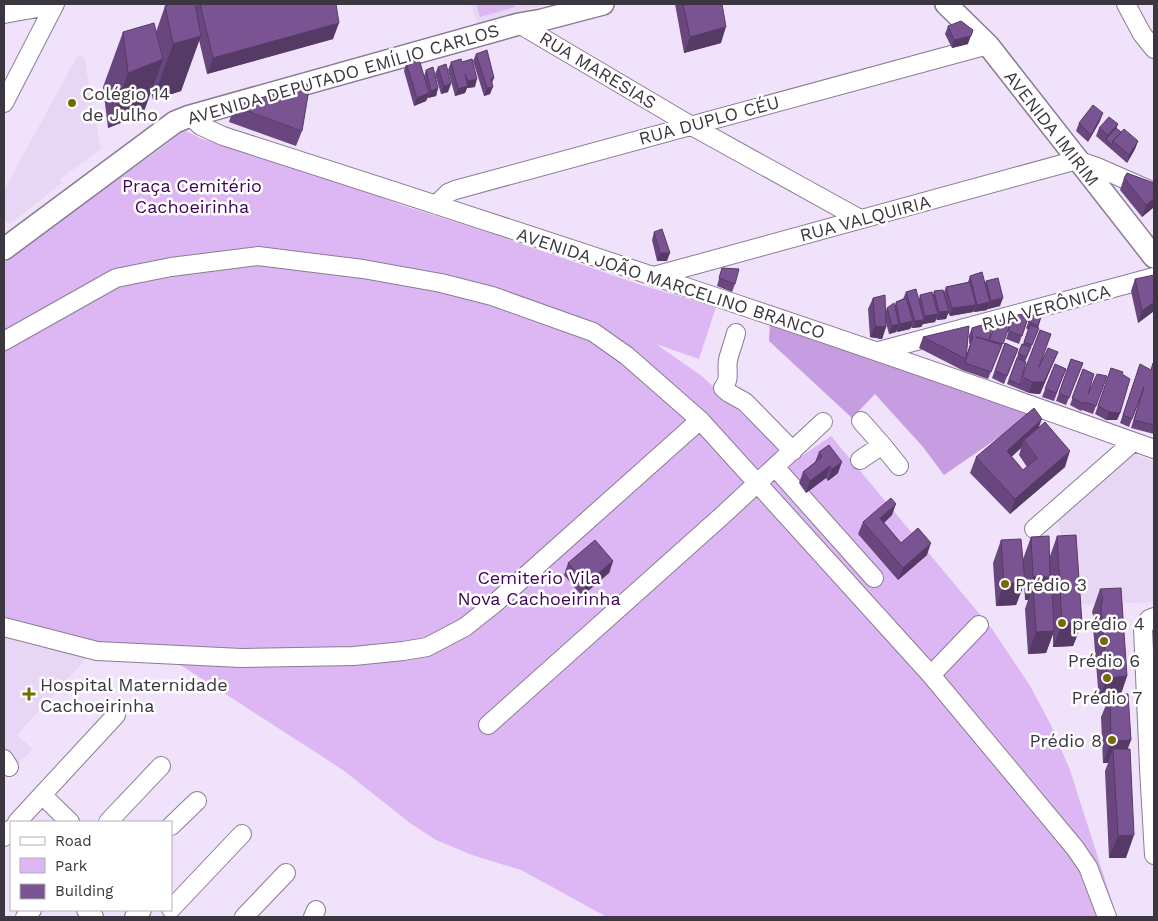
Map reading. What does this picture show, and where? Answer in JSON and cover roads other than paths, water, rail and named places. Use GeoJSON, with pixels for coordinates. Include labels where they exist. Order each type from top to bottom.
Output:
{"type":"FeatureCollection","features":[{"type":"Feature","properties":{"kind":"main road","name":"AVENIDA DEPUTADO EMÍLIO CARLOS"},"geometry":{"type":"LineString","coordinates":[[4,249],[175,122],[190,116],[519,24],[602,4]]}},
{"type":"Feature","properties":{"kind":"main road","name":"AVENIDA IMIRIM"},"geometry":{"type":"LineString","coordinates":[[946,4],[988,45],[1154,257]]}},
{"type":"Feature","properties":{"kind":"street"},"geometry":{"type":"LineString","coordinates":[[1126,4],[1142,34],[1154,49]]}},
{"type":"Feature","properties":{"kind":"street"},"geometry":{"type":"LineString","coordinates":[[4,14],[55,5]]}},
{"type":"Feature","properties":{"kind":"street"},"geometry":{"type":"LineString","coordinates":[[4,103],[55,5]]}},
{"type":"Feature","properties":{"kind":"street","name":"RUA MARESIAS"},"geometry":{"type":"LineString","coordinates":[[519,24],[690,125],[860,219]]}},
{"type":"Feature","properties":{"kind":"street","name":"RUA DUPLO CÉU"},"geometry":{"type":"LineString","coordinates":[[436,205],[448,193],[455,190],[988,45]]}},
{"type":"Feature","properties":{"kind":"street","name":"AVENIDA JOÃO MARCELINO BRANCO"},"geometry":{"type":"LineString","coordinates":[[190,116],[201,126],[223,136],[879,351],[1154,449]]}},
{"type":"Feature","properties":{"kind":"street"},"geometry":{"type":"LineString","coordinates":[[1077,160],[1154,192]]}},
{"type":"Feature","properties":{"kind":"street","name":"RUA VALQUIRIA"},"geometry":{"type":"LineString","coordinates":[[654,276],[1077,160]]}},
{"type":"Feature","properties":{"kind":"street"},"geometry":{"type":"LineString","coordinates":[[1105,195],[1111,182],[1118,177]]}},
{"type":"Feature","properties":{"kind":"street"},"geometry":{"type":"LineString","coordinates":[[4,340],[116,278],[171,267],[258,256],[310,261],[440,283],[492,296],[593,332],[627,356],[700,420],[931,675],[1075,848],[1088,867],[1107,917]]}},
{"type":"Feature","properties":{"kind":"street","name":"RUA VERÔNICA"},"geometry":{"type":"LineString","coordinates":[[879,351],[1154,277]]}},
{"type":"Feature","properties":{"kind":"street"},"geometry":{"type":"LineString","coordinates":[[736,333],[727,362],[729,377],[723,388],[745,402],[793,452]]}},
{"type":"Feature","properties":{"kind":"street"},"geometry":{"type":"LineString","coordinates":[[4,627],[98,651],[122,653],[241,658],[387,653],[427,647],[465,627],[494,604],[700,420]]}},
{"type":"Feature","properties":{"kind":"street"},"geometry":{"type":"LineString","coordinates":[[861,421],[899,466]]}},
{"type":"Feature","properties":{"kind":"street"},"geometry":{"type":"LineString","coordinates":[[488,725],[793,452],[823,422]]}},
{"type":"Feature","properties":{"kind":"street"},"geometry":{"type":"LineString","coordinates":[[1034,529],[1134,442]]}},
{"type":"Feature","properties":{"kind":"street"},"geometry":{"type":"LineString","coordinates":[[860,460],[882,445]]}},
{"type":"Feature","properties":{"kind":"street"},"geometry":{"type":"LineString","coordinates":[[775,467],[874,578]]}},
{"type":"Feature","properties":{"kind":"street"},"geometry":{"type":"LineString","coordinates":[[1154,617],[1148,619],[1143,628],[1154,855]]}},
{"type":"Feature","properties":{"kind":"street"},"geometry":{"type":"LineString","coordinates":[[931,675],[979,625]]}},
{"type":"Feature","properties":{"kind":"street"},"geometry":{"type":"LineString","coordinates":[[20,821],[116,715]]}},
{"type":"Feature","properties":{"kind":"street"},"geometry":{"type":"LineString","coordinates":[[109,821],[161,766]]}},
{"type":"Feature","properties":{"kind":"street"},"geometry":{"type":"LineString","coordinates":[[42,795],[62,820]]}},
{"type":"Feature","properties":{"kind":"street"},"geometry":{"type":"LineString","coordinates":[[172,825],[197,801]]}},
{"type":"Feature","properties":{"kind":"street"},"geometry":{"type":"LineString","coordinates":[[172,909],[242,834]]}},
{"type":"Feature","properties":{"kind":"street"},"geometry":{"type":"LineString","coordinates":[[244,917],[286,873]]}},
{"type":"Feature","properties":{"kind":"place","name":"Colégio 14 de Julho"},"geometry":{"type":"Point","coordinates":[72,103]}},
{"type":"Feature","properties":{"kind":"place","name":"Prédio 3"},"geometry":{"type":"Point","coordinates":[1005,584]}},
{"type":"Feature","properties":{"kind":"place","name":"prédio 4"},"geometry":{"type":"Point","coordinates":[1062,623]}},
{"type":"Feature","properties":{"kind":"place","name":"Prédio 6"},"geometry":{"type":"Point","coordinates":[1104,641]}},
{"type":"Feature","properties":{"kind":"place","name":"Prédio 7"},"geometry":{"type":"Point","coordinates":[1107,678]}},
{"type":"Feature","properties":{"kind":"place","name":"Hospital Maternidade Cachoeirinha"},"geometry":{"type":"Point","coordinates":[29,694]}},
{"type":"Feature","properties":{"kind":"place","name":"Prédio 8"},"geometry":{"type":"Point","coordinates":[1112,740]}},
{"type":"Feature","properties":{"kind":"park label","name":"Praça Cemitério Cachoeirinha"},"geometry":{"type":"Point","coordinates":[192,195]}},
{"type":"Feature","properties":{"kind":"park label","name":"Cemiterio Vila Nova Cachoeirinha"},"geometry":{"type":"Point","coordinates":[539,587]}}]}
